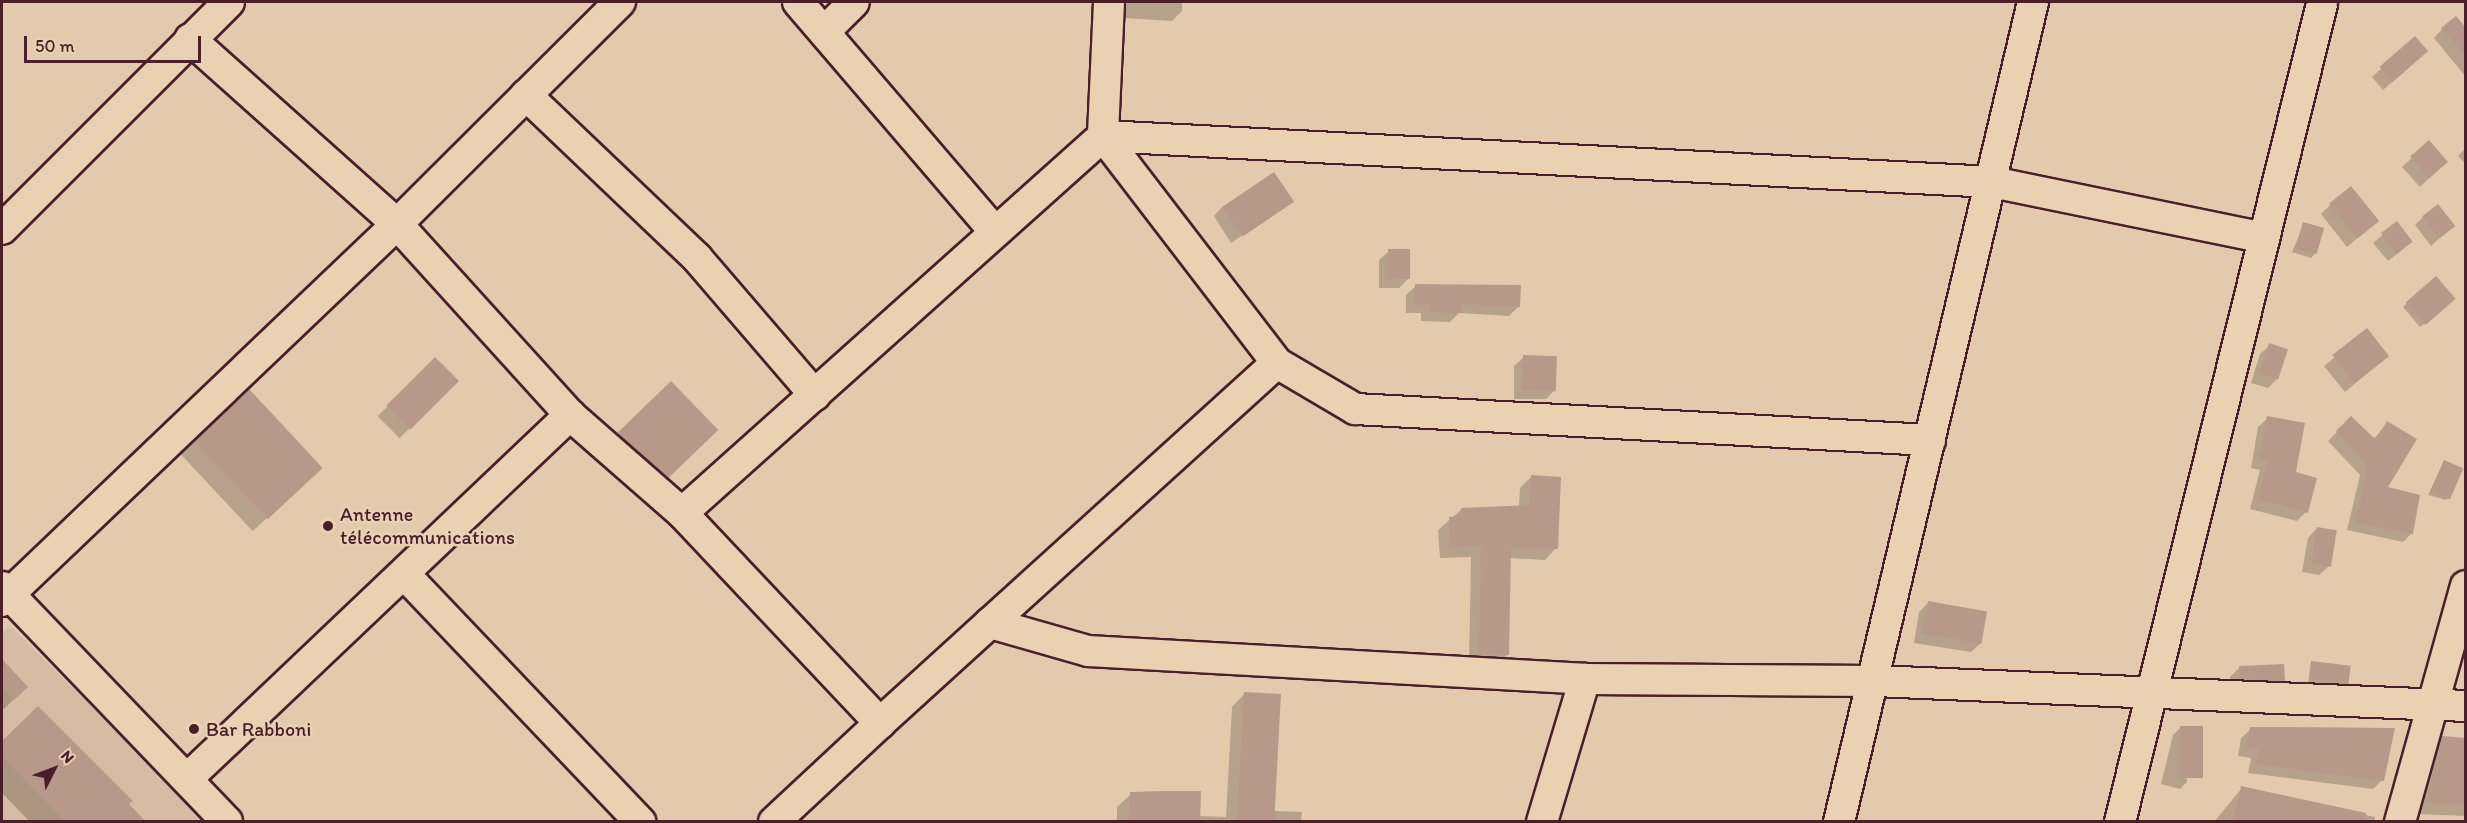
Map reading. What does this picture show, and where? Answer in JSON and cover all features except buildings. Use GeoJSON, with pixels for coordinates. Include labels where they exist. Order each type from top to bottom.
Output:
{"type":"FeatureCollection","features":[{"type":"Feature","properties":{"kind":"street"},"geometry":{"type":"LineString","coordinates":[[2,229],[229,2]]}},
{"type":"Feature","properties":{"kind":"street"},"geometry":{"type":"LineString","coordinates":[[227,822],[189,777],[4,595],[397,224],[620,2]]}},
{"type":"Feature","properties":{"kind":"street"},"geometry":{"type":"LineString","coordinates":[[798,2],[994,231]]}},
{"type":"Feature","properties":{"kind":"street"},"geometry":{"type":"LineString","coordinates":[[824,32],[854,2]]}},
{"type":"Feature","properties":{"kind":"street"},"geometry":{"type":"LineString","coordinates":[[1109,2],[1103,136],[1277,363],[1355,409],[1930,440]]}},
{"type":"Feature","properties":{"kind":"street"},"geometry":{"type":"LineString","coordinates":[[1839,822],[1875,681],[2033,2]]}},
{"type":"Feature","properties":{"kind":"street"},"geometry":{"type":"LineString","coordinates":[[2120,822],[2322,4]]}},
{"type":"Feature","properties":{"kind":"street"},"geometry":{"type":"LineString","coordinates":[[190,39],[397,224],[570,415],[682,513],[880,723]]}},
{"type":"Feature","properties":{"kind":"street"},"geometry":{"type":"LineString","coordinates":[[526,95],[697,258],[815,395]]}},
{"type":"Feature","properties":{"kind":"street"},"geometry":{"type":"LineString","coordinates":[[682,513],[994,231],[1103,136],[1992,182],[2264,238]]}},
{"type":"Feature","properties":{"kind":"street"},"geometry":{"type":"LineString","coordinates":[[774,822],[1277,363]]}},
{"type":"Feature","properties":{"kind":"street"},"geometry":{"type":"LineString","coordinates":[[189,777],[406,576],[570,415]]}},
{"type":"Feature","properties":{"kind":"street"},"geometry":{"type":"LineString","coordinates":[[406,576],[640,822]]}},
{"type":"Feature","properties":{"kind":"street"},"geometry":{"type":"LineString","coordinates":[[2400,822],[2466,585]]}},
{"type":"Feature","properties":{"kind":"street"},"geometry":{"type":"LineString","coordinates":[[990,623],[1088,651],[1585,679],[1875,681],[2151,695],[2466,706]]}},
{"type":"Feature","properties":{"kind":"street"},"geometry":{"type":"LineString","coordinates":[[1542,822],[1585,679]]}},
{"type":"Feature","properties":{"kind":"shaded area"},"geometry":{"type":"Polygon","coordinates":[[[7,628],[13,628],[205,821],[2,822],[2,634],[7,628]]]}},
{"type":"Feature","properties":{"kind":"place","name":"Antenne télécommunications"},"geometry":{"type":"Point","coordinates":[328,526]}},
{"type":"Feature","properties":{"kind":"place","name":"Bar Rabboni"},"geometry":{"type":"Point","coordinates":[194,729]}}]}
